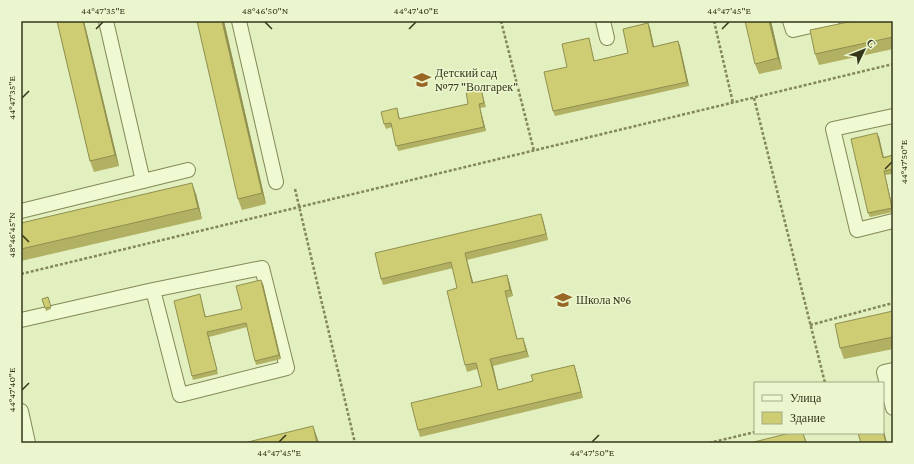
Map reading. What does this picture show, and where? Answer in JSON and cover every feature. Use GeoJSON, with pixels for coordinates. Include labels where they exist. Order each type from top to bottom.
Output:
{"type":"FeatureCollection","features":[{"type":"Feature","properties":{"kind":"lane"},"geometry":{"type":"LineString","coordinates":[[106,21],[143,181]]}},
{"type":"Feature","properties":{"kind":"lane"},"geometry":{"type":"LineString","coordinates":[[239,21],[276,182]]}},
{"type":"Feature","properties":{"kind":"lane"},"geometry":{"type":"LineString","coordinates":[[603,21],[607,38]]}},
{"type":"Feature","properties":{"kind":"lane"},"geometry":{"type":"LineString","coordinates":[[790,21],[793,30],[832,21]]}},
{"type":"Feature","properties":{"kind":"lane"},"geometry":{"type":"LineString","coordinates":[[893,116],[833,129],[857,230],[893,221]]}},
{"type":"Feature","properties":{"kind":"lane"},"geometry":{"type":"LineString","coordinates":[[21,211],[188,170]]}},
{"type":"Feature","properties":{"kind":"lane"},"geometry":{"type":"LineString","coordinates":[[21,320],[153,290],[262,268],[287,368],[180,394],[153,290]]}},
{"type":"Feature","properties":{"kind":"lane"},"geometry":{"type":"LineString","coordinates":[[893,370],[884,372],[893,408]]}},
{"type":"Feature","properties":{"kind":"lane"},"geometry":{"type":"LineString","coordinates":[[21,411],[28,443]]}},
{"type":"Feature","properties":{"kind":"path"},"geometry":{"type":"LineString","coordinates":[[502,21],[534,151]]}},
{"type":"Feature","properties":{"kind":"path"},"geometry":{"type":"LineString","coordinates":[[714,21],[733,103]]}},
{"type":"Feature","properties":{"kind":"path"},"geometry":{"type":"LineString","coordinates":[[21,274],[893,64]]}},
{"type":"Feature","properties":{"kind":"path"},"geometry":{"type":"LineString","coordinates":[[754,98],[825,382]]}},
{"type":"Feature","properties":{"kind":"path"},"geometry":{"type":"LineString","coordinates":[[295,189],[356,443]]}},
{"type":"Feature","properties":{"kind":"path"},"geometry":{"type":"LineString","coordinates":[[810,325],[893,303]]}},
{"type":"Feature","properties":{"kind":"path"},"geometry":{"type":"LineString","coordinates":[[708,443],[754,432]]}},
{"type":"Feature","properties":{"kind":"building"},"geometry":{"type":"Polygon","coordinates":[[[57,21],[83,21],[115,155],[90,161],[57,21]]]}},
{"type":"Feature","properties":{"kind":"building"},"geometry":{"type":"Polygon","coordinates":[[[197,21],[222,21],[262,193],[238,199],[197,21]]]}},
{"type":"Feature","properties":{"kind":"building"},"geometry":{"type":"Polygon","coordinates":[[[745,21],[769,21],[778,58],[755,64],[745,21]]]}},
{"type":"Feature","properties":{"kind":"building"},"geometry":{"type":"Polygon","coordinates":[[[853,21],[893,21],[893,37],[815,54],[810,30],[853,21]]]}},
{"type":"Feature","properties":{"kind":"building"},"geometry":{"type":"Polygon","coordinates":[[[648,23],[653,47],[678,41],[687,82],[553,111],[544,72],[567,67],[562,44],[589,38],[594,61],[628,53],[623,29],[648,23]]]}},
{"type":"Feature","properties":{"kind":"building"},"geometry":{"type":"Polygon","coordinates":[[[481,88],[484,103],[479,104],[484,127],[396,146],[391,123],[384,124],[381,112],[397,108],[399,119],[468,104],[466,91],[481,88]]]}},
{"type":"Feature","properties":{"kind":"building"},"geometry":{"type":"Polygon","coordinates":[[[877,133],[883,158],[893,155],[893,169],[884,171],[892,208],[868,213],[851,139],[877,133]]]}},
{"type":"Feature","properties":{"kind":"building"},"geometry":{"type":"Polygon","coordinates":[[[192,183],[198,208],[21,249],[21,223],[192,183]]]}},
{"type":"Feature","properties":{"kind":"building"},"geometry":{"type":"Polygon","coordinates":[[[541,214],[546,234],[465,253],[472,283],[507,275],[510,290],[505,291],[517,339],[523,338],[526,351],[490,359],[498,390],[533,381],[531,375],[574,365],[581,392],[418,430],[411,403],[482,386],[476,363],[465,365],[447,291],[457,288],[451,262],[381,279],[375,253],[541,214]]]}},
{"type":"Feature","properties":{"kind":"building"},"geometry":{"type":"Polygon","coordinates":[[[261,280],[279,355],[255,361],[246,323],[207,332],[217,370],[192,376],[174,301],[200,294],[205,317],[242,309],[236,286],[261,280]]]}},
{"type":"Feature","properties":{"kind":"building"},"geometry":{"type":"Polygon","coordinates":[[[48,297],[51,307],[45,308],[42,299],[48,297]]]}},
{"type":"Feature","properties":{"kind":"building"},"geometry":{"type":"Polygon","coordinates":[[[893,311],[893,337],[840,348],[835,324],[893,311]]]}},
{"type":"Feature","properties":{"kind":"building"},"geometry":{"type":"Polygon","coordinates":[[[313,426],[317,443],[244,443],[313,426]]]}},
{"type":"Feature","properties":{"kind":"building"},"geometry":{"type":"Polygon","coordinates":[[[786,434],[803,434],[806,443],[750,443],[786,434]]]}},
{"type":"Feature","properties":{"kind":"building"},"geometry":{"type":"Polygon","coordinates":[[[858,434],[884,434],[886,443],[861,443],[858,434]]]}},
{"type":"Feature","properties":{"kind":"place","name":"Детский сад №77 \"Волгарек\""},"geometry":{"type":"Point","coordinates":[422,80]}},
{"type":"Feature","properties":{"kind":"place","name":"Школа №6"},"geometry":{"type":"Point","coordinates":[563,300]}}]}
